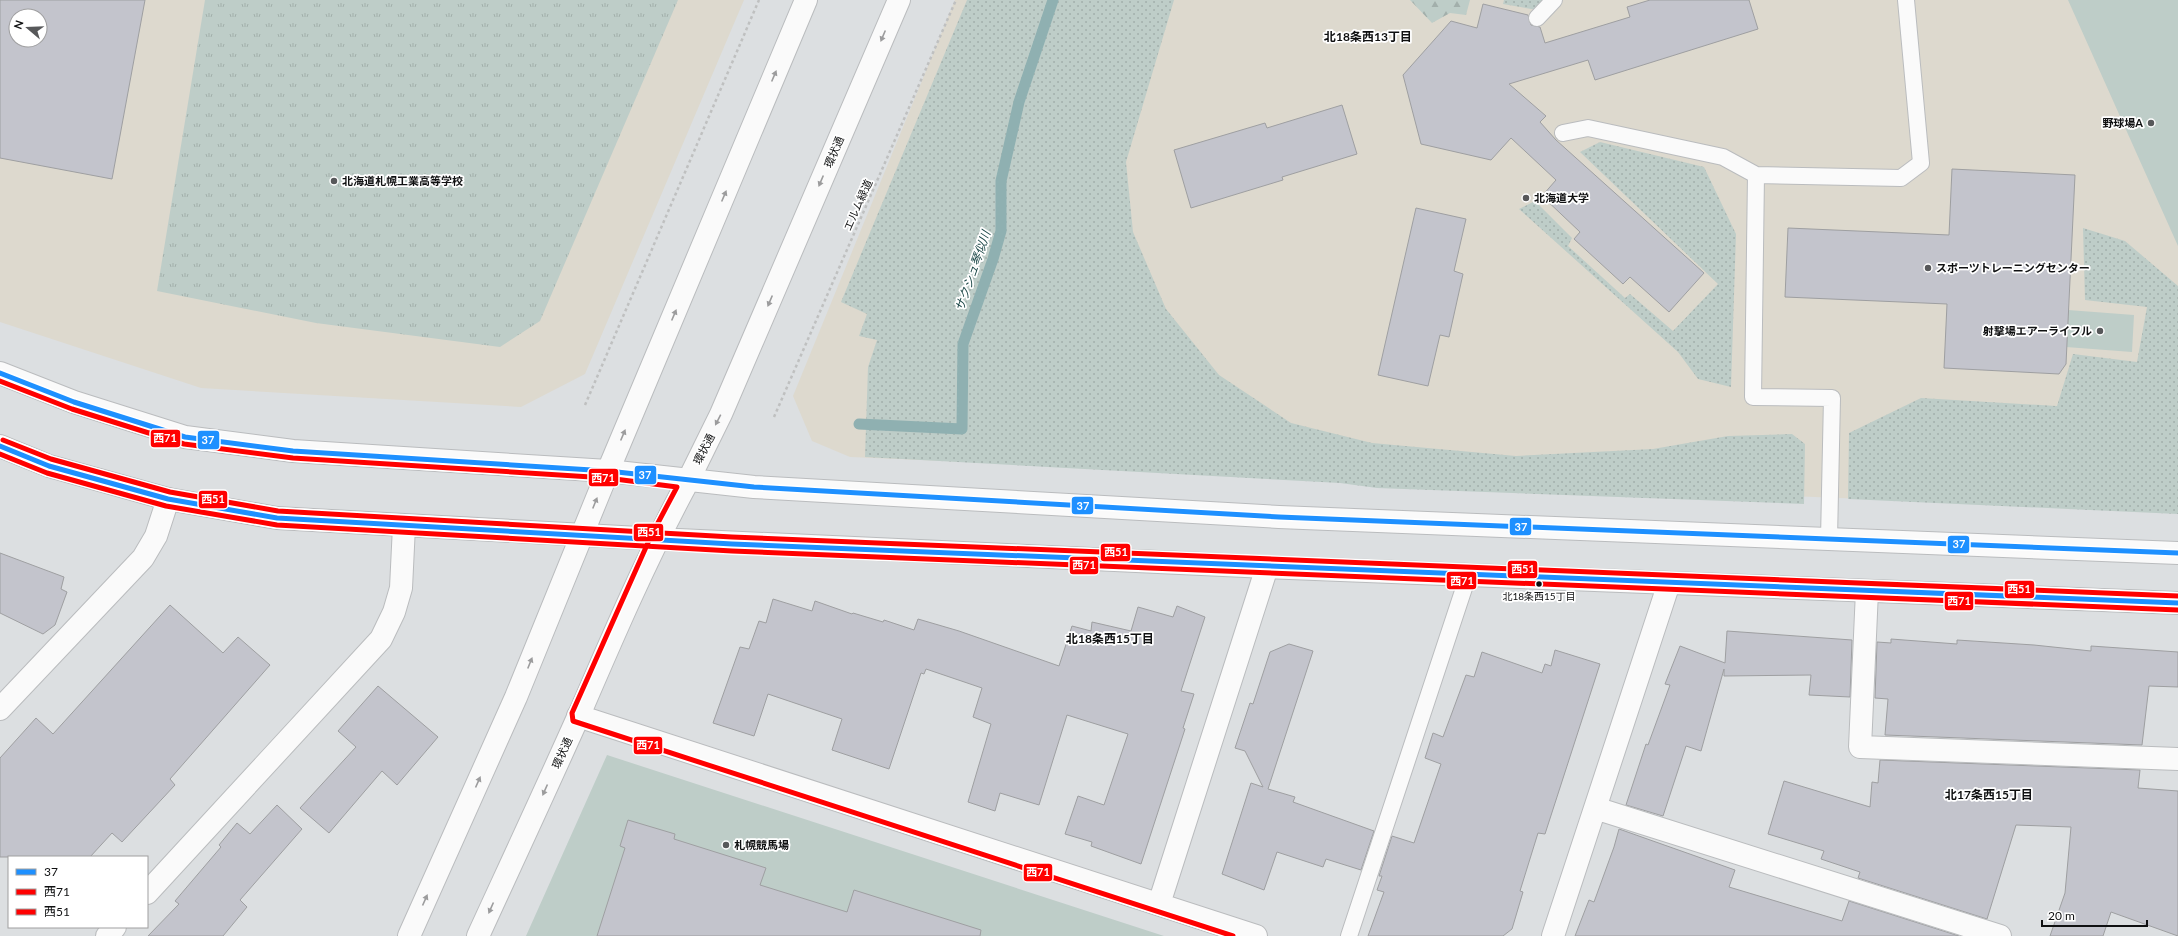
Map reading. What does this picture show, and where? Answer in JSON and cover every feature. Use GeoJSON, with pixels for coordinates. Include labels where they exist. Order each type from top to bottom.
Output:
{"type":"FeatureCollection","features":[{"type":"Feature","properties":{"kind":"street"},"geometry":{"type":"LineString","coordinates":[[409,936],[516,697],[608,471],[806,0]]}},
{"type":"Feature","properties":{"kind":"street","name":"環状通"},"geometry":{"type":"LineString","coordinates":[[478,936],[657,539],[722,414],[899,0]]}},
{"type":"Feature","properties":{"kind":"street"},"geometry":{"type":"LineString","coordinates":[[0,373],[74,402],[185,437],[293,451],[608,471],[688,481],[754,487],[1271,517],[2178,553]]}},
{"type":"Feature","properties":{"kind":"street"},"geometry":{"type":"LineString","coordinates":[[0,446],[49,466],[168,499],[277,518],[657,539],[1468,576],[2178,603]]}},
{"type":"Feature","properties":{"kind":"street"},"geometry":{"type":"LineString","coordinates":[[0,709],[143,558],[156,536],[168,499]]}},
{"type":"Feature","properties":{"kind":"street"},"geometry":{"type":"LineString","coordinates":[[148,892],[381,639],[394,612],[401,588],[404,526]]}},
{"type":"Feature","properties":{"kind":"street"},"geometry":{"type":"LineString","coordinates":[[1159,904],[1267,567]]}},
{"type":"Feature","properties":{"kind":"street"},"geometry":{"type":"LineString","coordinates":[[1553,936],[1669,583]]}},
{"type":"Feature","properties":{"kind":"street"},"geometry":{"type":"LineString","coordinates":[[1867,591],[1860,747],[2178,759]]}},
{"type":"Feature","properties":{"kind":"street"},"geometry":{"type":"LineString","coordinates":[[578,716],[1256,936]]}},
{"type":"Feature","properties":{"kind":"street"},"geometry":{"type":"LineString","coordinates":[[1595,808],[2000,936]]}},
{"type":"Feature","properties":{"kind":"street"},"geometry":{"type":"LineString","coordinates":[[107,936],[114,928]]}},
{"type":"Feature","properties":{"kind":"lane"},"geometry":{"type":"LineString","coordinates":[[1537,18],[1554,0]]}},
{"type":"Feature","properties":{"kind":"lane"},"geometry":{"type":"LineString","coordinates":[[1563,133],[1588,128],[1723,157],[1756,175],[1901,178],[1921,163],[1906,0]]}},
{"type":"Feature","properties":{"kind":"lane"},"geometry":{"type":"LineString","coordinates":[[1756,175],[1753,397],[1832,398],[1829,539]]}},
{"type":"Feature","properties":{"kind":"lane"},"geometry":{"type":"LineString","coordinates":[[1349,936],[1468,576]]}},
{"type":"Feature","properties":{"kind":"path"},"geometry":{"type":"LineString","coordinates":[[585,405],[759,0]]}},
{"type":"Feature","properties":{"kind":"path","name":"エルム緑道"},"geometry":{"type":"LineString","coordinates":[[774,417],[956,0]]}},
{"type":"Feature","properties":{"kind":"shaded area","name":"北海道札幌工業高等学校"},"geometry":{"type":"Polygon","coordinates":[[[0,0],[744,0],[585,374],[521,407],[201,388],[0,322],[0,0]]]}},
{"type":"Feature","properties":{"kind":"shaded area","name":"北海道大学"},"geometry":{"type":"Polygon","coordinates":[[[955,0],[2178,0],[2178,512],[850,457],[812,441],[793,396],[955,0]]]}},
{"type":"Feature","properties":{"kind":"green space"},"geometry":{"type":"Polygon","coordinates":[[[205,0],[678,0],[540,321],[500,347],[316,323],[157,291],[205,0]]]}},
{"type":"Feature","properties":{"kind":"green space"},"geometry":{"type":"Polygon","coordinates":[[[967,0],[1174,0],[1126,162],[1133,232],[1166,309],[1219,375],[1291,423],[1372,443],[1516,456],[1653,449],[1728,436],[1792,434],[1805,444],[1804,504],[1377,488],[1340,483],[865,457],[868,367],[877,340],[859,336],[867,314],[841,302],[967,0]]]}},
{"type":"Feature","properties":{"kind":"green space"},"geometry":{"type":"Polygon","coordinates":[[[1410,0],[1470,0],[1466,15],[1450,13],[1432,23],[1410,0]]]}},
{"type":"Feature","properties":{"kind":"green space"},"geometry":{"type":"Polygon","coordinates":[[[1504,0],[1545,0],[1537,10],[1503,4],[1504,0]]]}},
{"type":"Feature","properties":{"kind":"green space","name":"野球場A"},"geometry":{"type":"Polygon","coordinates":[[[2068,0],[2178,0],[2178,246],[2068,0]]]}},
{"type":"Feature","properties":{"kind":"green space"},"geometry":{"type":"Polygon","coordinates":[[[1600,142],[1704,167],[1736,234],[1731,387],[1698,379],[1678,352],[1519,209],[1535,201],[1572,238],[1568,246],[1625,298],[1630,294],[1673,331],[1718,284],[1580,152],[1600,142]]]}},
{"type":"Feature","properties":{"kind":"green space"},"geometry":{"type":"Polygon","coordinates":[[[2083,228],[2125,241],[2178,286],[2178,514],[1848,499],[1849,433],[1921,398],[2057,406],[2073,354],[2137,362],[2147,307],[2085,300],[2083,228]]]}},
{"type":"Feature","properties":{"kind":"green space","name":"射撃場エアーライフル"},"geometry":{"type":"Polygon","coordinates":[[[2068,310],[2134,315],[2132,352],[2066,347],[2068,310]]]}},
{"type":"Feature","properties":{"kind":"green space","name":"札幌競馬場"},"geometry":{"type":"Polygon","coordinates":[[[607,755],[1164,936],[526,936],[607,755]]]}},
{"type":"Feature","properties":{"kind":"building"},"geometry":{"type":"Polygon","coordinates":[[[0,0],[145,0],[112,179],[0,158],[0,0]]]}},
{"type":"Feature","properties":{"kind":"building"},"geometry":{"type":"Polygon","coordinates":[[[1650,0],[1749,0],[1758,29],[1595,80],[1588,60],[1509,84],[1546,116],[1540,122],[1556,140],[1704,273],[1669,312],[1630,277],[1623,284],[1574,239],[1580,232],[1542,196],[1556,180],[1511,138],[1491,160],[1421,144],[1403,75],[1451,21],[1477,28],[1483,4],[1528,15],[1531,25],[1540,27],[1545,43],[1630,17],[1627,7],[1650,0]]]}},
{"type":"Feature","properties":{"kind":"building"},"geometry":{"type":"Polygon","coordinates":[[[1342,105],[1357,154],[1282,177],[1283,180],[1191,208],[1174,150],[1265,123],[1267,128],[1342,105]]]}},
{"type":"Feature","properties":{"kind":"building","name":"スポーツトレーニングセンター"},"geometry":{"type":"Polygon","coordinates":[[[1952,169],[2075,175],[2066,364],[2059,374],[1944,368],[1947,304],[1785,297],[1788,228],[1949,235],[1952,169]]]}},
{"type":"Feature","properties":{"kind":"building"},"geometry":{"type":"Polygon","coordinates":[[[1416,208],[1466,219],[1454,271],[1463,274],[1449,337],[1440,335],[1428,386],[1378,375],[1416,208]]]}},
{"type":"Feature","properties":{"kind":"building"},"geometry":{"type":"Polygon","coordinates":[[[0,553],[64,577],[61,589],[67,592],[55,625],[43,634],[0,613],[0,553]]]}},
{"type":"Feature","properties":{"kind":"building"},"geometry":{"type":"Polygon","coordinates":[[[773,599],[812,611],[815,601],[852,614],[853,613],[883,622],[884,620],[914,630],[918,619],[959,631],[1059,666],[1072,626],[1091,631],[1092,622],[1131,631],[1138,607],[1173,617],[1177,606],[1205,617],[1181,691],[1194,694],[1183,728],[1185,729],[1141,864],[1091,846],[1092,842],[1065,834],[1078,796],[1104,805],[1128,734],[1067,715],[1039,805],[1000,793],[995,811],[968,802],[991,724],[973,717],[982,688],[926,669],[924,674],[921,673],[889,769],[832,750],[842,719],[768,694],[754,736],[713,723],[740,647],[749,649],[759,621],[766,623],[773,599]]]}},
{"type":"Feature","properties":{"kind":"building"},"geometry":{"type":"Polygon","coordinates":[[[170,605],[223,653],[238,637],[270,665],[170,779],[175,785],[122,842],[112,833],[91,856],[0,857],[0,758],[36,718],[53,734],[170,605]]]}},
{"type":"Feature","properties":{"kind":"building"},"geometry":{"type":"Polygon","coordinates":[[[1727,631],[1852,640],[1850,697],[1809,695],[1811,675],[1724,676],[1724,669],[1701,751],[1686,746],[1663,816],[1626,805],[1646,744],[1648,745],[1670,685],[1665,684],[1680,646],[1725,663],[1727,631]]]}},
{"type":"Feature","properties":{"kind":"building"},"geometry":{"type":"Polygon","coordinates":[[[1891,639],[1957,644],[1957,640],[2034,645],[2091,651],[2091,646],[2178,652],[2178,687],[2149,686],[2142,745],[1885,735],[1888,699],[1875,698],[1877,642],[1891,643],[1891,639]]]}},
{"type":"Feature","properties":{"kind":"building"},"geometry":{"type":"Polygon","coordinates":[[[1289,644],[1313,651],[1268,789],[1295,797],[1293,802],[1374,831],[1361,870],[1326,859],[1323,867],[1277,852],[1264,890],[1222,874],[1251,783],[1263,787],[1245,751],[1235,748],[1250,703],[1253,704],[1270,652],[1289,644]]]}},
{"type":"Feature","properties":{"kind":"building"},"geometry":{"type":"Polygon","coordinates":[[[1555,650],[1600,664],[1545,834],[1538,833],[1520,891],[1523,892],[1512,929],[1503,936],[1368,936],[1384,892],[1377,890],[1382,876],[1379,876],[1392,836],[1414,843],[1441,764],[1425,758],[1433,733],[1443,737],[1466,675],[1474,677],[1482,652],[1542,673],[1545,664],[1551,666],[1555,650]]]}},
{"type":"Feature","properties":{"kind":"building"},"geometry":{"type":"Polygon","coordinates":[[[378,686],[438,737],[397,785],[382,771],[329,833],[300,808],[356,747],[338,731],[378,686]]]}},
{"type":"Feature","properties":{"kind":"building"},"geometry":{"type":"Polygon","coordinates":[[[1880,760],[2140,770],[2138,788],[2178,791],[2178,936],[2111,912],[2103,936],[2050,936],[2065,893],[2071,827],[2016,825],[1987,919],[1858,878],[1860,872],[1821,859],[1824,851],[1768,834],[1784,781],[1870,807],[1872,782],[1878,783],[1880,760]]]}},
{"type":"Feature","properties":{"kind":"building"},"geometry":{"type":"Polygon","coordinates":[[[277,805],[302,829],[240,900],[247,907],[223,936],[148,936],[179,904],[175,901],[221,847],[219,845],[237,823],[250,834],[277,805]]]}},
{"type":"Feature","properties":{"kind":"building"},"geometry":{"type":"Polygon","coordinates":[[[628,820],[675,834],[674,839],[766,868],[760,885],[847,912],[854,890],[981,930],[980,936],[597,936],[625,848],[620,846],[628,820]]]}},
{"type":"Feature","properties":{"kind":"building"},"geometry":{"type":"Polygon","coordinates":[[[1619,829],[1735,870],[1729,887],[1842,921],[1849,901],[1959,936],[1575,936],[1589,900],[1594,902],[1619,829]]]}},
{"type":"Feature","properties":{"kind":"waterway","name":"サクシュ琴似川"},"geometry":{"type":"LineString","coordinates":[[859,424],[962,429],[963,344],[993,259],[1001,231],[1001,181],[1019,102],[1053,0]]}},
{"type":"Feature","properties":{"kind":"transit line","name":"37"},"geometry":{"type":"LineString","coordinates":[[0,373],[74,402],[185,437],[293,451],[608,471],[754,487],[1279,517],[2178,553]]}},
{"type":"Feature","properties":{"kind":"transit line","name":"西71"},"geometry":{"type":"LineString","coordinates":[[0,381],[72,409],[184,444],[293,458],[607,478],[677,487],[651,536],[572,713],[573,721],[1233,936]]}},
{"type":"Feature","properties":{"kind":"transit line","name":"西51"},"geometry":{"type":"LineString","coordinates":[[3,440],[51,459],[170,492],[278,511],[732,537],[2178,596]]}},
{"type":"Feature","properties":{"kind":"transit line","name":"37"},"geometry":{"type":"LineString","coordinates":[[0,446],[49,466],[168,499],[277,518],[732,544],[2178,603]]}},
{"type":"Feature","properties":{"kind":"transit line","name":"西71"},"geometry":{"type":"LineString","coordinates":[[0,454],[47,473],[166,506],[277,525],[732,551],[2178,610]]}},
{"type":"Feature","properties":{"kind":"place","name":"野球場A"},"geometry":{"type":"Point","coordinates":[2151,123]}},
{"type":"Feature","properties":{"kind":"place","name":"北海道札幌工業高等学校"},"geometry":{"type":"Point","coordinates":[334,181]}},
{"type":"Feature","properties":{"kind":"place","name":"北海道大学"},"geometry":{"type":"Point","coordinates":[1526,198]}},
{"type":"Feature","properties":{"kind":"place","name":"スポーツトレーニングセンター"},"geometry":{"type":"Point","coordinates":[1928,268]}},
{"type":"Feature","properties":{"kind":"place","name":"射撃場エアーライフル"},"geometry":{"type":"Point","coordinates":[2100,331]}},
{"type":"Feature","properties":{"kind":"place","name":"北18条西15丁目"},"geometry":{"type":"Point","coordinates":[1539,584]}},
{"type":"Feature","properties":{"kind":"place","name":"札幌競馬場"},"geometry":{"type":"Point","coordinates":[726,845]}},
{"type":"Feature","properties":{"kind":"district","name":"北18条西13丁目"},"geometry":{"type":"Point","coordinates":[1368,37]}},
{"type":"Feature","properties":{"kind":"district","name":"北18条西15丁目"},"geometry":{"type":"Point","coordinates":[1110,639]}},
{"type":"Feature","properties":{"kind":"district","name":"北17条西15丁目"},"geometry":{"type":"Point","coordinates":[1989,795]}}]}
